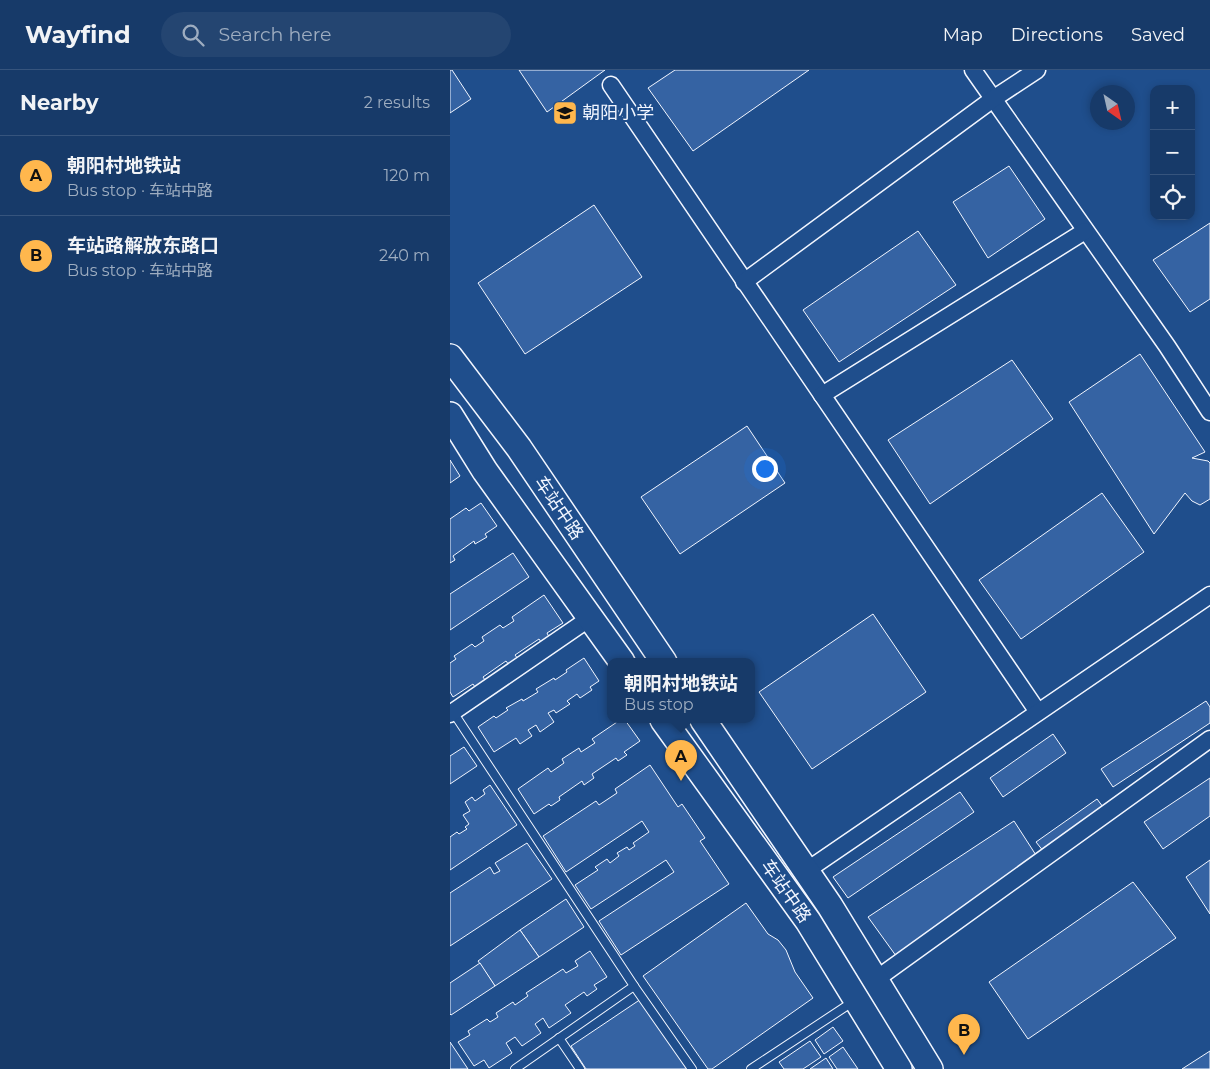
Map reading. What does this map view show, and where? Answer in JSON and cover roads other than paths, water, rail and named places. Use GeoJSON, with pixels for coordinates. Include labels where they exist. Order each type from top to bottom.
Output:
{"type":"FeatureCollection","features":[{"type":"Feature","properties":{"kind":"main road","name":"车站中路"},"geometry":{"type":"LineString","coordinates":[[450,357],[519,448],[661,658]]}},
{"type":"Feature","properties":{"kind":"main road"},"geometry":{"type":"LineString","coordinates":[[450,414],[485,470],[619,658]]}},
{"type":"Feature","properties":{"kind":"main road","name":"车站中路"},"geometry":{"type":"LineString","coordinates":[[665,723],[808,921],[899,1069]]}},
{"type":"Feature","properties":{"kind":"main road","name":"车站中路"},"geometry":{"type":"LineString","coordinates":[[705,723],[830,906],[930,1069]]}},
{"type":"Feature","properties":{"kind":"street"},"geometry":{"type":"LineString","coordinates":[[973,70],[1167,346],[1210,412]]}},
{"type":"Feature","properties":{"kind":"street"},"geometry":{"type":"LineString","coordinates":[[744,282],[993,99],[1037,70]]}},
{"type":"Feature","properties":{"kind":"street"},"geometry":{"type":"LineString","coordinates":[[611,85],[1038,712]]}},
{"type":"Feature","properties":{"kind":"street"},"geometry":{"type":"LineString","coordinates":[[822,395],[1085,230]]}},
{"type":"Feature","properties":{"kind":"street"},"geometry":{"type":"LineString","coordinates":[[806,871],[1210,595]]}},
{"type":"Feature","properties":{"kind":"street"},"geometry":{"type":"LineString","coordinates":[[451,713],[590,618]]}},
{"type":"Feature","properties":{"kind":"street"},"geometry":{"type":"LineString","coordinates":[[875,980],[1210,739]]}},
{"type":"Feature","properties":{"kind":"lane"},"geometry":{"type":"LineString","coordinates":[[451,713],[634,986],[692,1069]]}},
{"type":"Feature","properties":{"kind":"lane"},"geometry":{"type":"LineString","coordinates":[[515,1069],[634,986]]}},
{"type":"Feature","properties":{"kind":"lane"},"geometry":{"type":"LineString","coordinates":[[751,1069],[856,1000]]}},
{"type":"Feature","properties":{"kind":"lane"},"geometry":{"type":"LineString","coordinates":[[559,1038],[580,1069]]}},
{"type":"Feature","properties":{"kind":"place","name":"朝阳小学"},"geometry":{"type":"Point","coordinates":[565,113]}},
{"type":"Feature","properties":{"kind":"place","name":"朝阳村地铁站"},"geometry":{"type":"Point","coordinates":[681,781]}},
{"type":"Feature","properties":{"kind":"place","name":"车站路解放东路口"},"geometry":{"type":"Point","coordinates":[964,1055]}}]}
